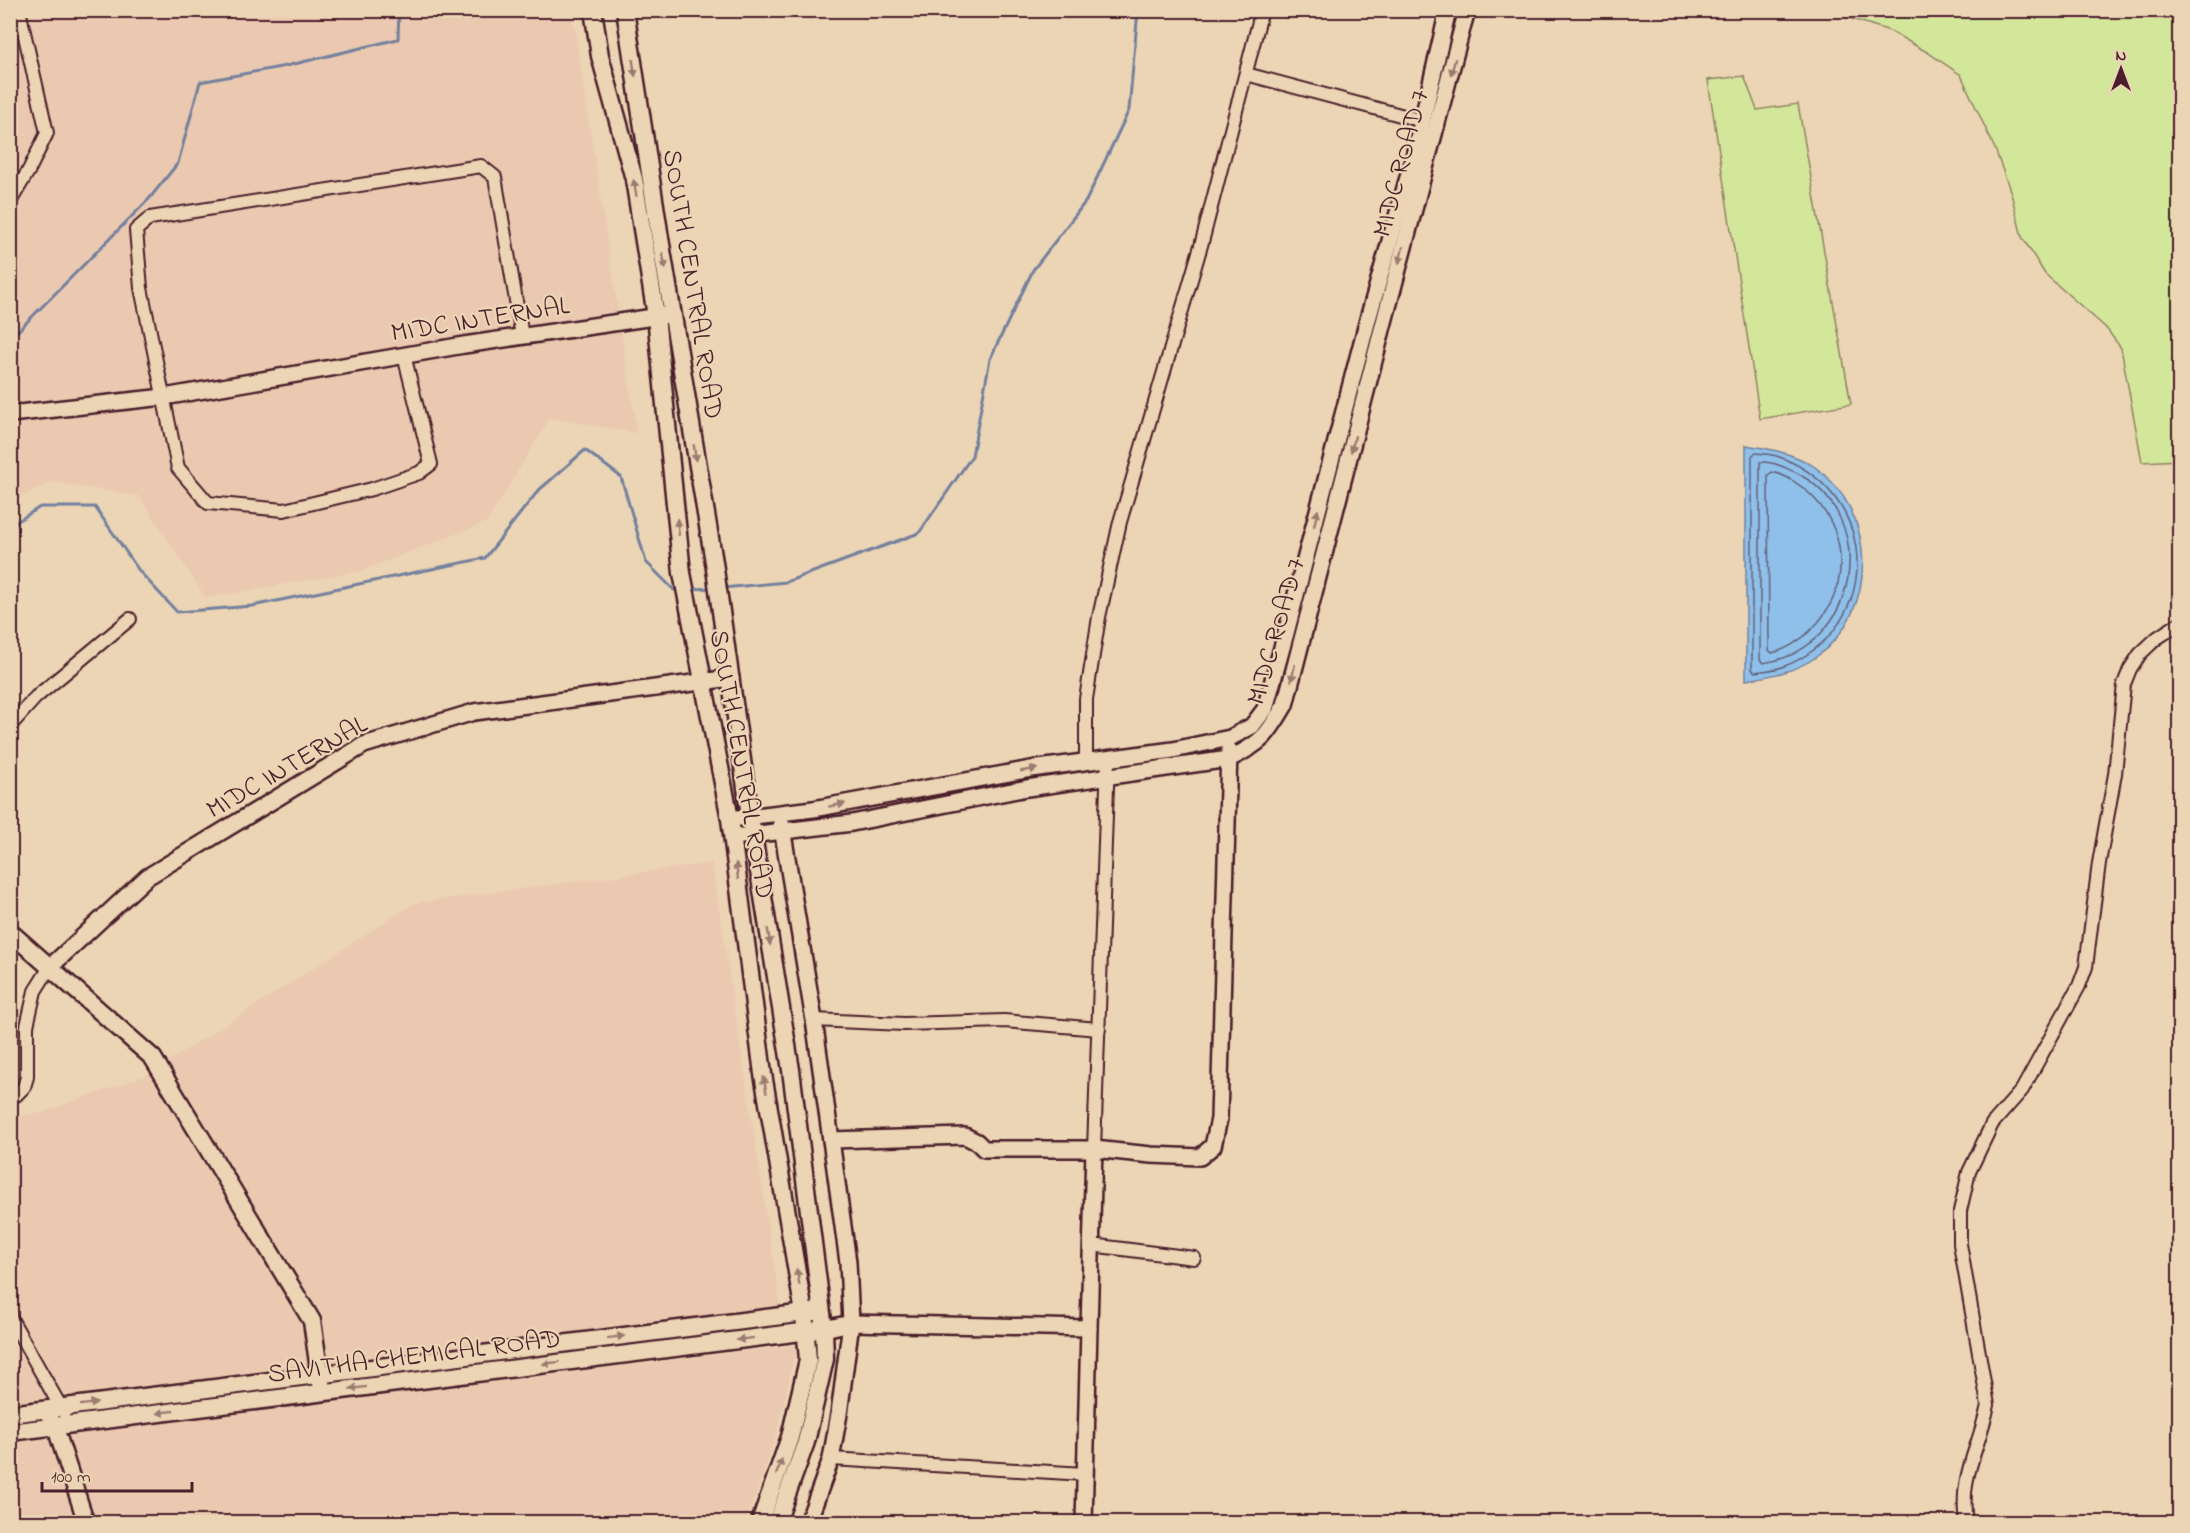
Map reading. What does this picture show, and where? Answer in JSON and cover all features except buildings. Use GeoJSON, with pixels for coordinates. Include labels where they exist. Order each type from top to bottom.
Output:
{"type":"FeatureCollection","features":[{"type":"Feature","properties":{"kind":"main road","name":"SOUTH CENTRAL ROAD"},"geometry":{"type":"LineString","coordinates":[[593,10],[600,56],[634,179],[665,315],[731,678],[750,816],[791,1070],[822,1311],[825,1359],[806,1443],[777,1522]]}},
{"type":"Feature","properties":{"kind":"main road","name":"SOUTH CENTRAL ROAD"},"geometry":{"type":"LineString","coordinates":[[625,10],[665,315],[686,589],[733,837],[763,1074],[806,1331],[808,1360],[790,1437],[760,1522]]}},
{"type":"Feature","properties":{"kind":"main road"},"geometry":{"type":"LineString","coordinates":[[10,932],[153,1058],[312,1321],[322,1392]]}},
{"type":"Feature","properties":{"kind":"main road","name":"SAVITHA CHEMICAL ROAD"},"geometry":{"type":"LineString","coordinates":[[10,1414],[822,1311]]}},
{"type":"Feature","properties":{"kind":"main road","name":"SAVITHA CHEMICAL ROAD"},"geometry":{"type":"LineString","coordinates":[[10,1432],[824,1329]]}},
{"type":"Feature","properties":{"kind":"street"},"geometry":{"type":"LineString","coordinates":[[10,202],[47,133],[19,10]]}},
{"type":"Feature","properties":{"kind":"street"},"geometry":{"type":"LineString","coordinates":[[1086,763],[1086,699],[1099,617],[1120,522],[1202,242],[1262,10]]}},
{"type":"Feature","properties":{"kind":"street","name":"MIDC ROAD 7"},"geometry":{"type":"LineString","coordinates":[[733,837],[852,823],[1027,788],[1229,759],[1248,750],[1267,735],[1286,705],[1448,10]]}},
{"type":"Feature","properties":{"kind":"street","name":"MIDC ROAD 7"},"geometry":{"type":"LineString","coordinates":[[730,819],[813,809],[1031,769],[1173,750],[1230,738],[1252,726],[1265,709],[1467,10]]}},
{"type":"Feature","properties":{"kind":"street"},"geometry":{"type":"LineString","coordinates":[[1245,74],[1423,121]]}},
{"type":"Feature","properties":{"kind":"street"},"geometry":{"type":"LineString","coordinates":[[404,356],[431,464],[419,473],[372,489],[284,510],[208,503],[178,468],[141,288],[136,230],[150,218],[481,166],[495,177],[522,336]]}},
{"type":"Feature","properties":{"kind":"street","name":"MIDC INTERNAL"},"geometry":{"type":"LineString","coordinates":[[10,414],[164,398],[522,336],[665,315]]}},
{"type":"Feature","properties":{"kind":"street"},"geometry":{"type":"LineString","coordinates":[[10,726],[36,697],[129,619]]}},
{"type":"Feature","properties":{"kind":"street"},"geometry":{"type":"LineString","coordinates":[[1966,1522],[1963,1504],[1965,1480],[1974,1450],[1983,1431],[1988,1406],[1960,1244],[1960,1211],[1969,1172],[1992,1124],[2022,1090],[2079,986],[2086,967],[2099,863],[2115,774],[2124,684],[2140,654],[2157,638],[2180,623]]}},
{"type":"Feature","properties":{"kind":"street"},"geometry":{"type":"LineString","coordinates":[[1286,633],[1301,639]]}},
{"type":"Feature","properties":{"kind":"street","name":"MIDC INTERNAL"},"geometry":{"type":"LineString","coordinates":[[50,967],[147,877],[364,745],[474,712],[731,678]]}},
{"type":"Feature","properties":{"kind":"street"},"geometry":{"type":"LineString","coordinates":[[831,1140],[965,1136],[977,1142],[984,1149],[1094,1149],[1200,1157],[1213,1146],[1219,1119],[1230,738]]}},
{"type":"Feature","properties":{"kind":"street"},"geometry":{"type":"LineString","coordinates":[[1084,1522],[1108,759]]}},
{"type":"Feature","properties":{"kind":"street"},"geometry":{"type":"LineString","coordinates":[[780,813],[814,1020],[848,1262],[851,1323],[831,1459],[808,1522]]}},
{"type":"Feature","properties":{"kind":"street"},"geometry":{"type":"LineString","coordinates":[[10,1097],[16,1095],[24,1087],[27,1077],[27,1026],[35,991],[50,967]]}},
{"type":"Feature","properties":{"kind":"street"},"geometry":{"type":"LineString","coordinates":[[814,1020],[904,1024],[1004,1022],[1099,1029]]}},
{"type":"Feature","properties":{"kind":"street"},"geometry":{"type":"LineString","coordinates":[[1091,1245],[1194,1258]]}},
{"type":"Feature","properties":{"kind":"street"},"geometry":{"type":"LineString","coordinates":[[10,1317],[62,1425],[86,1522]]}},
{"type":"Feature","properties":{"kind":"street"},"geometry":{"type":"LineString","coordinates":[[824,1329],[851,1323],[1089,1328]]}},
{"type":"Feature","properties":{"kind":"street"},"geometry":{"type":"LineString","coordinates":[[831,1459],[1085,1474]]}},
{"type":"Feature","properties":{"kind":"shaded area"},"geometry":{"type":"Polygon","coordinates":[[[10,11],[572,11],[637,433],[550,418],[487,522],[361,571],[206,598],[139,496],[51,482],[11,501],[10,11]]]}},
{"type":"Feature","properties":{"kind":"shaded area"},"geometry":{"type":"Polygon","coordinates":[[[712,863],[781,1309],[11,1402],[11,1116],[41,1113],[145,1076],[415,903],[712,863]]]}},
{"type":"Feature","properties":{"kind":"shaded area"},"geometry":{"type":"Polygon","coordinates":[[[797,1345],[776,1437],[746,1522],[11,1522],[10,1441],[797,1345]]]}},
{"type":"Feature","properties":{"kind":"green space"},"geometry":{"type":"Polygon","coordinates":[[[1827,11],[2179,11],[2179,460],[2142,462],[2121,348],[2106,328],[2045,274],[2022,237],[2011,193],[1995,149],[1961,75],[1890,31],[1827,11]]]}},
{"type":"Feature","properties":{"kind":"green space"},"geometry":{"type":"Polygon","coordinates":[[[1744,76],[1757,110],[1798,104],[1851,404],[1760,419],[1708,80],[1744,76]]]}},
{"type":"Feature","properties":{"kind":"water"},"geometry":{"type":"Polygon","coordinates":[[[1746,445],[1799,458],[1815,467],[1836,486],[1851,509],[1860,535],[1863,562],[1860,589],[1851,615],[1837,638],[1816,657],[1800,666],[1774,675],[1746,680],[1746,445]]]}},
{"type":"Feature","properties":{"kind":"waterway"},"geometry":{"type":"LineString","coordinates":[[10,339],[149,199],[178,163],[200,82],[286,66],[398,39],[399,10]]}},
{"type":"Feature","properties":{"kind":"waterway"},"geometry":{"type":"LineString","coordinates":[[722,588],[786,582],[919,533],[972,456],[990,359],[1033,270],[1086,201],[1129,110],[1138,10]]}},
{"type":"Feature","properties":{"kind":"waterway"},"geometry":{"type":"LineString","coordinates":[[10,526],[40,507],[95,507],[140,572],[177,612],[252,606],[485,558],[538,491],[585,450],[621,477],[646,562],[674,590],[679,590]]}},
{"type":"Feature","properties":{"kind":"waterway"},"geometry":{"type":"LineString","coordinates":[[692,589],[712,588]]}}]}
